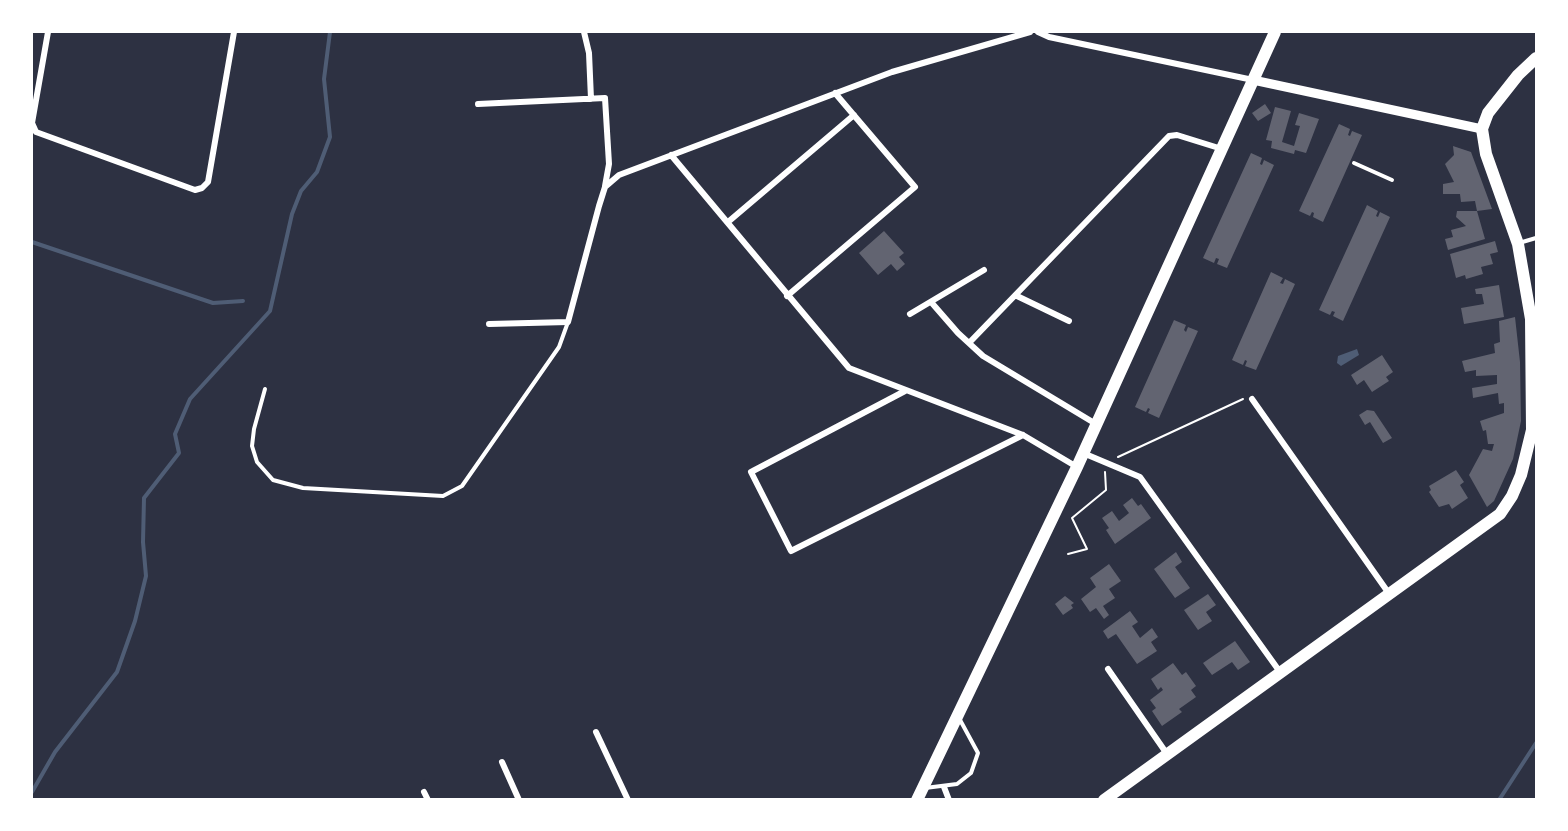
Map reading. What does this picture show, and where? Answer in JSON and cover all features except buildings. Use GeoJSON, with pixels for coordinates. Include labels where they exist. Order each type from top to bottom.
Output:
{"type":"FeatureCollection","features":[{"type":"Feature","properties":{"kind":"main road"},"geometry":{"type":"LineString","coordinates":[[920,794],[1077,467],[1275,32]]}},
{"type":"Feature","properties":{"kind":"main road"},"geometry":{"type":"LineString","coordinates":[[1104,800],[1500,514],[1521,475],[1534,430],[1531,319],[1518,244],[1486,154],[1482,129],[1488,113],[1518,75],[1536,58]]}},
{"type":"Feature","properties":{"kind":"street"},"geometry":{"type":"LineString","coordinates":[[48,32],[32,123],[36,132],[195,190],[208,182],[234,32]]}},
{"type":"Feature","properties":{"kind":"street"},"geometry":{"type":"LineString","coordinates":[[584,32],[589,53],[591,99]]}},
{"type":"Feature","properties":{"kind":"street"},"geometry":{"type":"LineString","coordinates":[[605,187],[619,176],[835,93],[933,58],[1030,32]]}},
{"type":"Feature","properties":{"kind":"street"},"geometry":{"type":"LineString","coordinates":[[1038,32],[1049,37],[1482,129]]}},
{"type":"Feature","properties":{"kind":"street"},"geometry":{"type":"LineString","coordinates":[[787,296],[915,187],[835,93]]}},
{"type":"Feature","properties":{"kind":"street"},"geometry":{"type":"LineString","coordinates":[[478,104],[605,98],[609,164],[605,187],[568,322],[489,324]]}},
{"type":"Feature","properties":{"kind":"street"},"geometry":{"type":"LineString","coordinates":[[728,222],[854,115]]}},
{"type":"Feature","properties":{"kind":"street"},"geometry":{"type":"LineString","coordinates":[[969,343],[1017,296],[1169,136],[1178,135],[1222,149]]}},
{"type":"Feature","properties":{"kind":"street"},"geometry":{"type":"LineString","coordinates":[[671,156],[843,363],[856,372],[1023,435],[1077,467]]}},
{"type":"Feature","properties":{"kind":"street"},"geometry":{"type":"LineString","coordinates":[[910,314],[984,270]]}},
{"type":"Feature","properties":{"kind":"street"},"geometry":{"type":"LineString","coordinates":[[1017,296],[1069,321]]}},
{"type":"Feature","properties":{"kind":"street"},"geometry":{"type":"LineString","coordinates":[[931,302],[969,343],[988,359],[1096,424]]}},
{"type":"Feature","properties":{"kind":"street"},"geometry":{"type":"LineString","coordinates":[[905,391],[751,472],[791,551],[1023,435]]}},
{"type":"Feature","properties":{"kind":"street"},"geometry":{"type":"LineString","coordinates":[[1252,399],[1390,595]]}},
{"type":"Feature","properties":{"kind":"street"},"geometry":{"type":"LineString","coordinates":[[1083,453],[1140,477],[1280,672]]}},
{"type":"Feature","properties":{"kind":"street"},"geometry":{"type":"LineString","coordinates":[[1108,669],[1167,754]]}},
{"type":"Feature","properties":{"kind":"street"},"geometry":{"type":"LineString","coordinates":[[596,732],[628,800]]}},
{"type":"Feature","properties":{"kind":"street"},"geometry":{"type":"LineString","coordinates":[[502,762],[519,800]]}},
{"type":"Feature","properties":{"kind":"street"},"geometry":{"type":"LineString","coordinates":[[944,787],[950,800]]}},
{"type":"Feature","properties":{"kind":"street"},"geometry":{"type":"LineString","coordinates":[[424,792],[428,800]]}},
{"type":"Feature","properties":{"kind":"lane"},"geometry":{"type":"LineString","coordinates":[[1354,163],[1392,180]]}},
{"type":"Feature","properties":{"kind":"lane"},"geometry":{"type":"LineString","coordinates":[[1518,244],[1536,238]]}},
{"type":"Feature","properties":{"kind":"lane"},"geometry":{"type":"LineString","coordinates":[[265,389],[254,429],[252,446],[257,462],[273,480],[280,484],[303,488],[442,496],[462,486],[559,347],[568,322]]}},
{"type":"Feature","properties":{"kind":"lane"},"geometry":{"type":"LineString","coordinates":[[920,794],[957,784],[968,776],[978,757],[975,744],[957,714]]}},
{"type":"Feature","properties":{"kind":"water"},"geometry":{"type":"Polygon","coordinates":[[[1357,349],[1359,355],[1341,366],[1337,363],[1338,356],[1357,349]]]}},
{"type":"Feature","properties":{"kind":"waterway"},"geometry":{"type":"LineString","coordinates":[[32,792],[55,752],[117,672],[135,621],[146,576],[143,542],[144,498],[179,453],[175,434],[190,399],[270,311],[292,214],[301,191],[317,172],[330,137],[324,79],[330,32]]}},
{"type":"Feature","properties":{"kind":"waterway"},"geometry":{"type":"LineString","coordinates":[[32,242],[213,303],[243,301]]}},
{"type":"Feature","properties":{"kind":"waterway"},"geometry":{"type":"LineString","coordinates":[[1499,800],[1536,743]]}}]}
